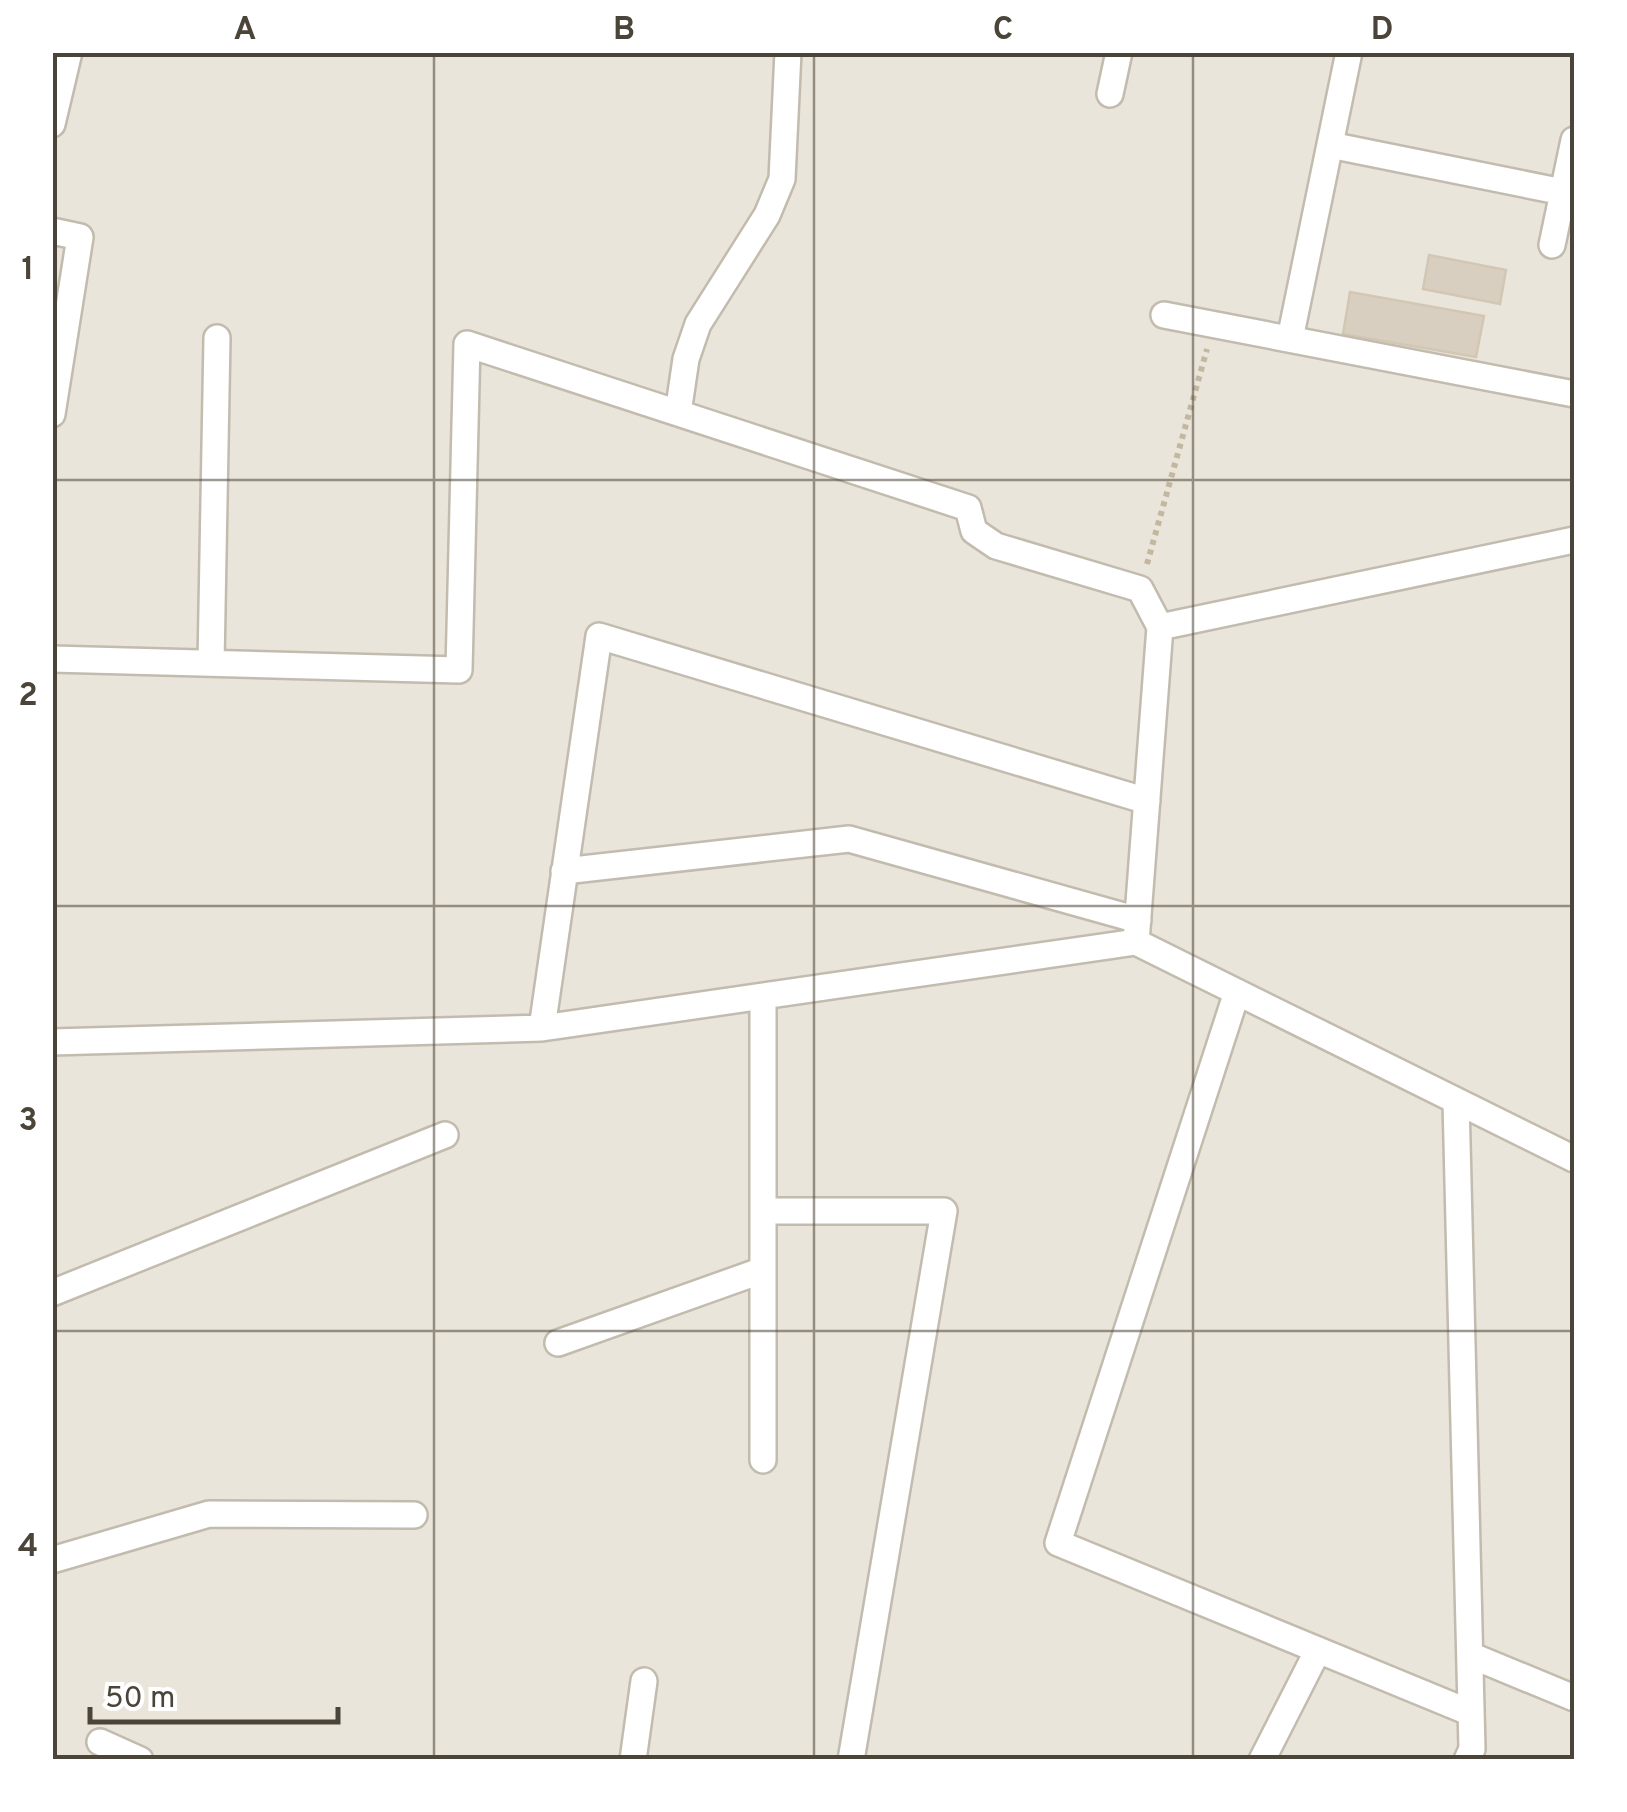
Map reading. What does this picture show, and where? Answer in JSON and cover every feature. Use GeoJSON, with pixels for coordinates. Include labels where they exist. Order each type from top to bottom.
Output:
{"type":"FeatureCollection","features":[{"type":"Feature","properties":{"kind":"street"},"geometry":{"type":"LineString","coordinates":[[52,124],[69,52]]}},
{"type":"Feature","properties":{"kind":"street"},"geometry":{"type":"LineString","coordinates":[[678,413],[686,359],[698,324],[766,215],[782,179],[788,52]]}},
{"type":"Feature","properties":{"kind":"street"},"geometry":{"type":"LineString","coordinates":[[1110,94],[1119,52]]}},
{"type":"Feature","properties":{"kind":"street"},"geometry":{"type":"LineString","coordinates":[[1290,339],[1349,52]]}},
{"type":"Feature","properties":{"kind":"street"},"geometry":{"type":"LineString","coordinates":[[1552,245],[1574,140]]}},
{"type":"Feature","properties":{"kind":"street"},"geometry":{"type":"LineString","coordinates":[[1330,146],[1563,192]]}},
{"type":"Feature","properties":{"kind":"street"},"geometry":{"type":"LineString","coordinates":[[52,231],[80,237],[52,414]]}},
{"type":"Feature","properties":{"kind":"street"},"geometry":{"type":"LineString","coordinates":[[1164,314],[1574,394]]}},
{"type":"Feature","properties":{"kind":"street"},"geometry":{"type":"LineString","coordinates":[[211,664],[217,338]]}},
{"type":"Feature","properties":{"kind":"street"},"geometry":{"type":"LineString","coordinates":[[52,660],[460,670],[467,344],[968,508],[974,531],[996,546],[1140,588],[1160,627],[1137,931]]}},
{"type":"Feature","properties":{"kind":"street"},"geometry":{"type":"LineString","coordinates":[[1160,627],[1574,540]]}},
{"type":"Feature","properties":{"kind":"street"},"geometry":{"type":"LineString","coordinates":[[542,1028],[599,636],[1146,801]]}},
{"type":"Feature","properties":{"kind":"street"},"geometry":{"type":"LineString","coordinates":[[564,871],[849,839],[1137,931],[1237,992],[1574,1159]]}},
{"type":"Feature","properties":{"kind":"street"},"geometry":{"type":"LineString","coordinates":[[52,1042],[542,1028],[763,996],[1137,931]]}},
{"type":"Feature","properties":{"kind":"street"},"geometry":{"type":"LineString","coordinates":[[1237,992],[1058,1543],[1471,1713]]}},
{"type":"Feature","properties":{"kind":"street"},"geometry":{"type":"LineString","coordinates":[[763,996],[764,1460]]}},
{"type":"Feature","properties":{"kind":"street"},"geometry":{"type":"LineString","coordinates":[[1456,1100],[1472,1749],[1467,1760]]}},
{"type":"Feature","properties":{"kind":"street"},"geometry":{"type":"LineString","coordinates":[[52,1293],[445,1135]]}},
{"type":"Feature","properties":{"kind":"street"},"geometry":{"type":"LineString","coordinates":[[763,1211],[944,1211],[850,1760]]}},
{"type":"Feature","properties":{"kind":"street"},"geometry":{"type":"LineString","coordinates":[[558,1343],[764,1270]]}},
{"type":"Feature","properties":{"kind":"street"},"geometry":{"type":"LineString","coordinates":[[52,1560],[209,1514],[414,1515]]}},
{"type":"Feature","properties":{"kind":"street"},"geometry":{"type":"LineString","coordinates":[[1262,1760],[1318,1650]]}},
{"type":"Feature","properties":{"kind":"street"},"geometry":{"type":"LineString","coordinates":[[1470,1655],[1574,1698]]}},
{"type":"Feature","properties":{"kind":"street"},"geometry":{"type":"LineString","coordinates":[[633,1760],[644,1681]]}},
{"type":"Feature","properties":{"kind":"street"},"geometry":{"type":"LineString","coordinates":[[100,1742],[140,1760]]}},
{"type":"Feature","properties":{"kind":"path"},"geometry":{"type":"LineString","coordinates":[[1140,588],[1214,324]]}},
{"type":"Feature","properties":{"kind":"shaded area"},"geometry":{"type":"Polygon","coordinates":[[[53,53],[1574,53],[1574,1759],[53,1759],[53,53]]]}},
{"type":"Feature","properties":{"kind":"building"},"geometry":{"type":"Polygon","coordinates":[[[1429,255],[1506,270],[1500,304],[1423,289],[1429,255]]]}},
{"type":"Feature","properties":{"kind":"building"},"geometry":{"type":"Polygon","coordinates":[[[1350,292],[1484,316],[1476,357],[1343,334],[1350,292]]]}}]}
